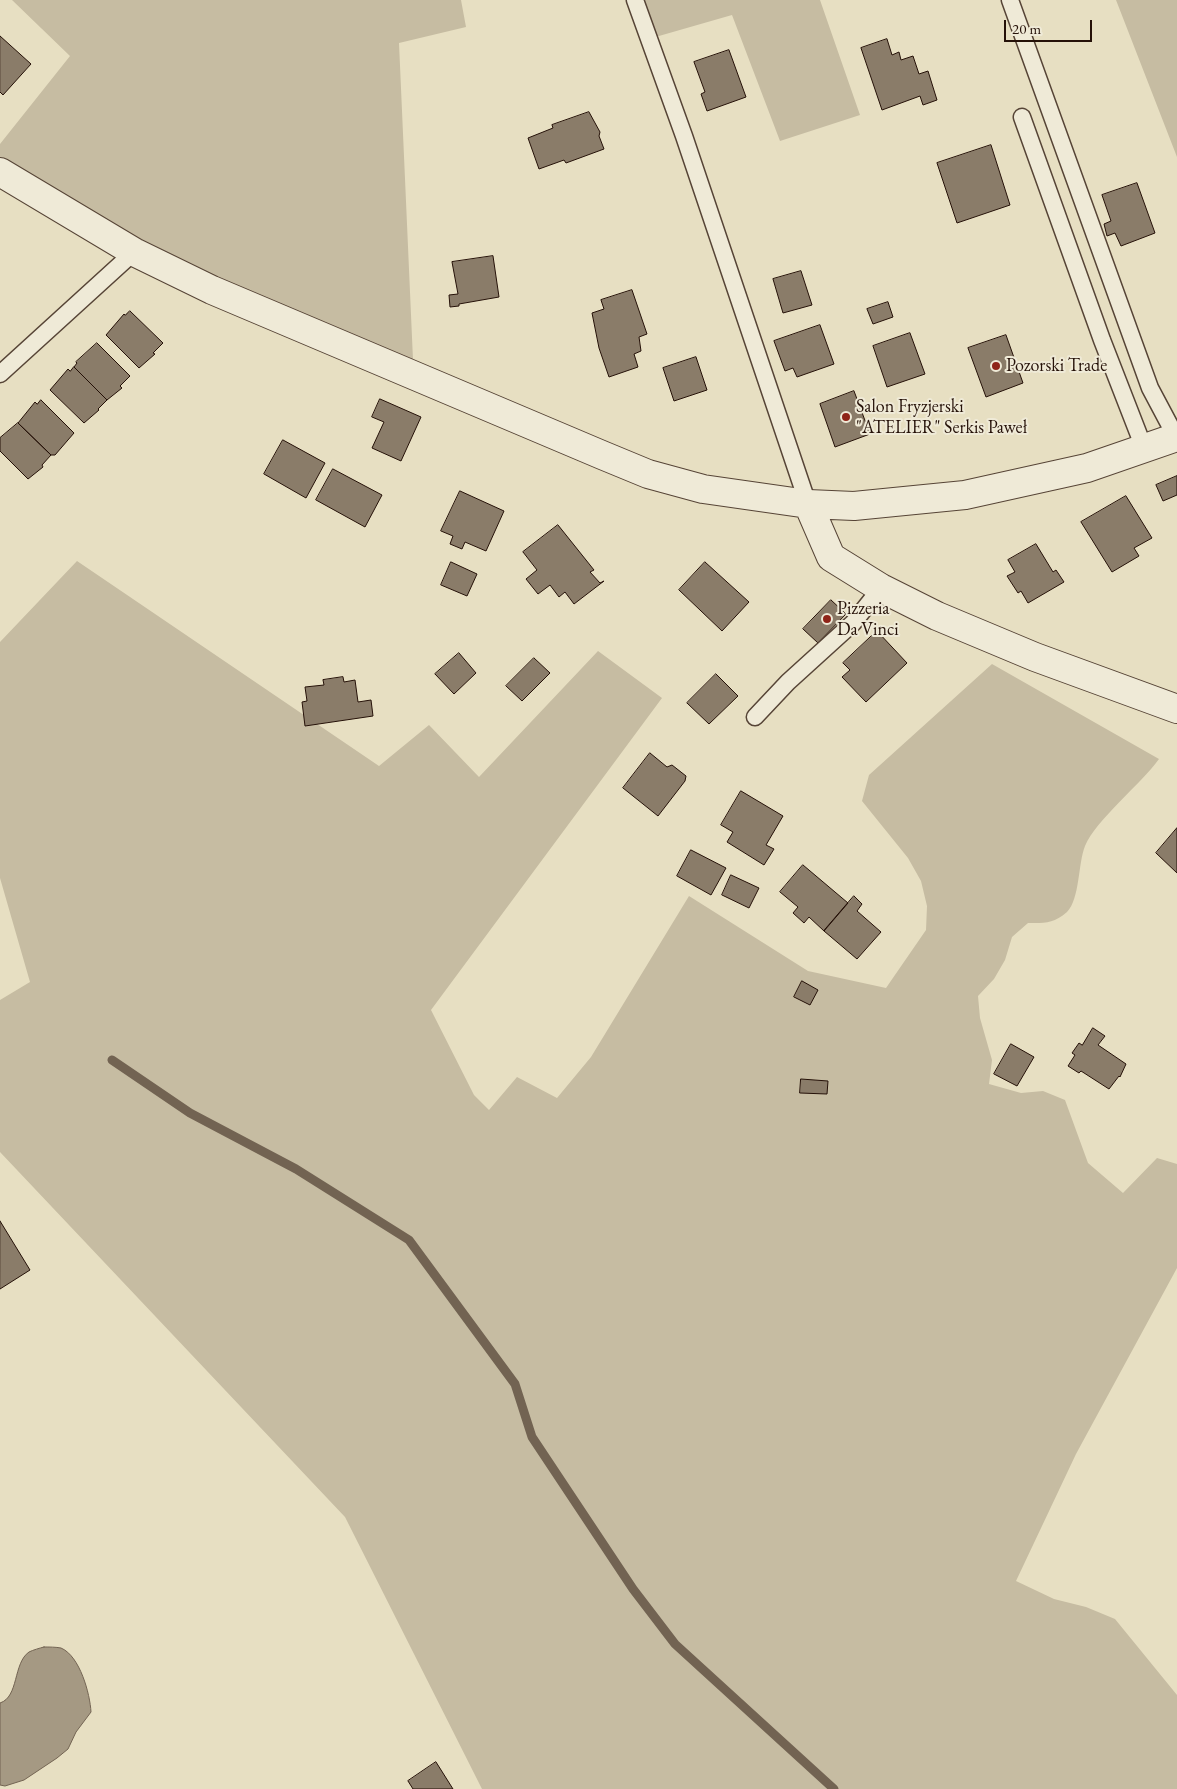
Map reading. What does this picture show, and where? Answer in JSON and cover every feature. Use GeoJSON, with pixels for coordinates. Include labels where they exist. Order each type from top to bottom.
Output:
{"type":"FeatureCollection","features":[{"type":"Feature","properties":{"kind":"street"},"geometry":{"type":"LineString","coordinates":[[0,172],[134,252],[212,290],[648,474],[703,489],[808,504],[854,506],[965,495],[1087,468],[1176,437]]}},
{"type":"Feature","properties":{"kind":"street"},"geometry":{"type":"LineString","coordinates":[[808,504],[831,557],[881,588],[937,616],[1035,657],[1177,710]]}},
{"type":"Feature","properties":{"kind":"lane"},"geometry":{"type":"LineString","coordinates":[[635,0],[686,143],[808,504]]}},
{"type":"Feature","properties":{"kind":"lane"},"geometry":{"type":"LineString","coordinates":[[1010,0],[1150,388],[1176,437]]}},
{"type":"Feature","properties":{"kind":"lane"},"geometry":{"type":"LineString","coordinates":[[1022,116],[1102,340],[1144,448]]}},
{"type":"Feature","properties":{"kind":"lane"},"geometry":{"type":"LineString","coordinates":[[0,374],[134,252]]}},
{"type":"Feature","properties":{"kind":"lane"},"geometry":{"type":"LineString","coordinates":[[755,717],[788,682],[853,623],[881,588]]}},
{"type":"Feature","properties":{"kind":"shaded area"},"geometry":{"type":"Polygon","coordinates":[[[12,0],[461,0],[466,27],[399,43],[413,360],[220,287],[0,161],[0,144],[70,56],[12,0]]]}},
{"type":"Feature","properties":{"kind":"shaded area"},"geometry":{"type":"Polygon","coordinates":[[[631,0],[820,0],[860,115],[780,141],[732,15],[645,40],[631,0]]]}},
{"type":"Feature","properties":{"kind":"shaded area"},"geometry":{"type":"Polygon","coordinates":[[[1116,0],[1177,0],[1177,157],[1116,0]]]}},
{"type":"Feature","properties":{"kind":"shaded area"},"geometry":{"type":"Polygon","coordinates":[[[77,561],[379,766],[429,725],[479,777],[598,651],[662,698],[431,1010],[474,1095],[489,1110],[517,1077],[557,1098],[591,1057],[689,896],[808,971],[886,988],[926,930],[927,906],[921,881],[908,858],[862,801],[869,775],[992,664],[1159,759],[1108,814],[1091,836],[1083,853],[1077,890],[1067,912],[1049,922],[1028,923],[1012,937],[1005,960],[994,979],[978,996],[980,1018],[992,1060],[989,1084],[1021,1093],[1043,1091],[1065,1100],[1088,1163],[1123,1193],[1157,1158],[1177,1164],[1177,1268],[1076,1454],[1016,1581],[1054,1599],[1086,1607],[1115,1619],[1177,1695],[1177,1789],[482,1789],[345,1517],[0,1152],[0,1000],[30,982],[0,878],[0,642],[77,561]]]}},
{"type":"Feature","properties":{"kind":"shaded area"},"geometry":{"type":"Polygon","coordinates":[[[44,1647],[61,1648],[74,1659],[83,1676],[89,1696],[91,1712],[76,1732],[68,1749],[57,1758],[24,1780],[5,1786],[0,1785],[0,1703],[6,1700],[10,1694],[24,1657],[29,1652],[44,1647]]]}},
{"type":"Feature","properties":{"kind":"building"},"geometry":{"type":"Polygon","coordinates":[[[0,36],[31,64],[3,95],[0,92],[0,36]]]}},
{"type":"Feature","properties":{"kind":"building"},"geometry":{"type":"Polygon","coordinates":[[[887,39],[892,55],[899,52],[901,60],[913,56],[919,74],[928,71],[937,100],[923,105],[920,96],[882,110],[861,48],[887,39]]]}},
{"type":"Feature","properties":{"kind":"building"},"geometry":{"type":"Polygon","coordinates":[[[729,50],[746,97],[707,111],[701,94],[705,92],[694,62],[729,50]]]}},
{"type":"Feature","properties":{"kind":"building"},"geometry":{"type":"Polygon","coordinates":[[[589,112],[600,132],[599,136],[604,149],[566,163],[564,160],[539,169],[528,138],[553,128],[552,125],[589,112]]]}},
{"type":"Feature","properties":{"kind":"building"},"geometry":{"type":"Polygon","coordinates":[[[991,145],[1010,205],[957,223],[937,163],[991,145]]]}},
{"type":"Feature","properties":{"kind":"building"},"geometry":{"type":"Polygon","coordinates":[[[1137,183],[1155,233],[1121,246],[1115,233],[1107,236],[1104,224],[1111,221],[1102,195],[1137,183]]]}},
{"type":"Feature","properties":{"kind":"building"},"geometry":{"type":"Polygon","coordinates":[[[493,256],[499,297],[450,307],[449,295],[458,294],[452,262],[493,256]]]}},
{"type":"Feature","properties":{"kind":"building"},"geometry":{"type":"Polygon","coordinates":[[[801,271],[812,305],[783,313],[773,279],[801,271]]]}},
{"type":"Feature","properties":{"kind":"building"},"geometry":{"type":"Polygon","coordinates":[[[632,290],[647,334],[639,337],[641,351],[634,354],[638,367],[609,377],[599,348],[592,313],[604,309],[601,300],[632,290]]]}},
{"type":"Feature","properties":{"kind":"building"},"geometry":{"type":"Polygon","coordinates":[[[888,302],[893,317],[873,324],[867,309],[888,302]]]}},
{"type":"Feature","properties":{"kind":"building"},"geometry":{"type":"Polygon","coordinates":[[[130,311],[163,343],[153,353],[155,354],[139,368],[106,335],[124,314],[130,311]]]}},
{"type":"Feature","properties":{"kind":"building"},"geometry":{"type":"Polygon","coordinates":[[[820,325],[834,364],[797,377],[793,368],[785,371],[774,341],[820,325]]]}},
{"type":"Feature","properties":{"kind":"building"},"geometry":{"type":"Polygon","coordinates":[[[910,333],[925,374],[887,387],[873,346],[910,333]]]}},
{"type":"Feature","properties":{"kind":"building","name":"Pozorski Trade"},"geometry":{"type":"Polygon","coordinates":[[[1006,335],[1023,383],[986,397],[968,348],[1006,335]]]}},
{"type":"Feature","properties":{"kind":"building"},"geometry":{"type":"Polygon","coordinates":[[[97,343],[130,376],[120,386],[122,388],[107,400],[74,367],[76,362],[97,343]]]}},
{"type":"Feature","properties":{"kind":"building"},"geometry":{"type":"Polygon","coordinates":[[[696,357],[707,390],[674,401],[663,368],[696,357]]]}},
{"type":"Feature","properties":{"kind":"building"},"geometry":{"type":"Polygon","coordinates":[[[74,367],[107,400],[84,423],[50,390],[68,369],[70,371],[74,367]]]}},
{"type":"Feature","properties":{"kind":"building"},"geometry":{"type":"Polygon","coordinates":[[[854,391],[870,434],[835,447],[820,404],[854,391]]]}},
{"type":"Feature","properties":{"kind":"building"},"geometry":{"type":"Polygon","coordinates":[[[380,399],[421,417],[401,461],[372,448],[384,422],[372,417],[380,399]]]}},
{"type":"Feature","properties":{"kind":"building"},"geometry":{"type":"Polygon","coordinates":[[[41,400],[74,433],[55,455],[51,455],[18,423],[35,402],[37,404],[41,400]]]}},
{"type":"Feature","properties":{"kind":"building"},"geometry":{"type":"Polygon","coordinates":[[[18,423],[51,455],[42,465],[43,467],[28,479],[0,451],[0,438],[18,423]]]}},
{"type":"Feature","properties":{"kind":"building"},"geometry":{"type":"Polygon","coordinates":[[[283,440],[325,463],[306,498],[264,474],[283,440]]]}},
{"type":"Feature","properties":{"kind":"building"},"geometry":{"type":"Polygon","coordinates":[[[333,469],[382,495],[365,527],[316,500],[333,469]]]}},
{"type":"Feature","properties":{"kind":"building"},"geometry":{"type":"Polygon","coordinates":[[[1177,476],[1177,495],[1163,501],[1156,485],[1177,476]]]}},
{"type":"Feature","properties":{"kind":"building"},"geometry":{"type":"Polygon","coordinates":[[[460,491],[504,511],[486,551],[465,542],[462,549],[450,544],[453,536],[441,531],[460,491]]]}},
{"type":"Feature","properties":{"kind":"building"},"geometry":{"type":"Polygon","coordinates":[[[1126,496],[1152,538],[1134,548],[1139,556],[1112,572],[1081,522],[1126,496]]]}},
{"type":"Feature","properties":{"kind":"building"},"geometry":{"type":"Polygon","coordinates":[[[558,525],[594,570],[590,572],[600,583],[604,581],[574,604],[565,592],[559,597],[550,585],[538,594],[526,579],[537,570],[523,552],[558,525]]]}},
{"type":"Feature","properties":{"kind":"building"},"geometry":{"type":"Polygon","coordinates":[[[1036,544],[1053,572],[1056,570],[1064,582],[1028,603],[1021,591],[1018,593],[1007,576],[1015,572],[1008,560],[1036,544]]]}},
{"type":"Feature","properties":{"kind":"building"},"geometry":{"type":"Polygon","coordinates":[[[451,562],[477,574],[467,596],[441,585],[451,562]]]}},
{"type":"Feature","properties":{"kind":"building"},"geometry":{"type":"Polygon","coordinates":[[[705,562],[749,602],[722,631],[679,590],[705,562]]]}},
{"type":"Feature","properties":{"kind":"building"},"geometry":{"type":"Polygon","coordinates":[[[831,600],[846,614],[818,643],[803,629],[831,600]]]}},
{"type":"Feature","properties":{"kind":"building"},"geometry":{"type":"Polygon","coordinates":[[[877,631],[907,663],[866,702],[842,677],[850,670],[843,663],[877,631]]]}},
{"type":"Feature","properties":{"kind":"building"},"geometry":{"type":"Polygon","coordinates":[[[459,653],[476,673],[454,694],[435,674],[459,653]]]}},
{"type":"Feature","properties":{"kind":"building"},"geometry":{"type":"Polygon","coordinates":[[[534,658],[550,673],[522,701],[506,686],[534,658]]]}},
{"type":"Feature","properties":{"kind":"building"},"geometry":{"type":"Polygon","coordinates":[[[716,674],[738,696],[709,724],[687,703],[716,674]]]}},
{"type":"Feature","properties":{"kind":"building"},"geometry":{"type":"Polygon","coordinates":[[[343,677],[344,682],[355,680],[358,702],[371,700],[373,716],[305,726],[302,702],[307,701],[305,687],[324,685],[323,680],[343,677]]]}},
{"type":"Feature","properties":{"kind":"building"},"geometry":{"type":"Polygon","coordinates":[[[650,753],[667,767],[672,765],[686,776],[685,781],[658,816],[623,788],[650,753]]]}},
{"type":"Feature","properties":{"kind":"building"},"geometry":{"type":"Polygon","coordinates":[[[741,791],[783,816],[766,845],[774,849],[764,865],[727,842],[733,832],[721,825],[741,791]]]}},
{"type":"Feature","properties":{"kind":"building"},"geometry":{"type":"Polygon","coordinates":[[[1177,828],[1177,873],[1156,853],[1177,828]]]}},
{"type":"Feature","properties":{"kind":"building"},"geometry":{"type":"Polygon","coordinates":[[[691,850],[726,868],[711,895],[677,876],[691,850]]]}},
{"type":"Feature","properties":{"kind":"building"},"geometry":{"type":"Polygon","coordinates":[[[803,865],[848,903],[824,931],[809,917],[804,923],[793,913],[798,907],[780,892],[803,865]]]}},
{"type":"Feature","properties":{"kind":"building"},"geometry":{"type":"Polygon","coordinates":[[[731,875],[759,888],[749,908],[722,895],[731,875]]]}},
{"type":"Feature","properties":{"kind":"building"},"geometry":{"type":"Polygon","coordinates":[[[854,896],[862,904],[857,911],[881,932],[857,959],[824,931],[854,896]]]}},
{"type":"Feature","properties":{"kind":"building"},"geometry":{"type":"Polygon","coordinates":[[[802,981],[818,990],[810,1005],[794,997],[802,981]]]}},
{"type":"Feature","properties":{"kind":"building"},"geometry":{"type":"Polygon","coordinates":[[[1093,1028],[1105,1036],[1098,1045],[1126,1064],[1120,1077],[1109,1089],[1081,1071],[1079,1073],[1068,1066],[1075,1055],[1072,1053],[1079,1043],[1082,1045],[1093,1028]]]}},
{"type":"Feature","properties":{"kind":"building"},"geometry":{"type":"Polygon","coordinates":[[[1011,1044],[1034,1057],[1017,1086],[994,1074],[1011,1044]]]}},
{"type":"Feature","properties":{"kind":"building"},"geometry":{"type":"Polygon","coordinates":[[[801,1079],[828,1081],[827,1094],[800,1093],[801,1079]]]}},
{"type":"Feature","properties":{"kind":"building"},"geometry":{"type":"Polygon","coordinates":[[[0,1221],[30,1270],[0,1289],[0,1221]]]}},
{"type":"Feature","properties":{"kind":"building"},"geometry":{"type":"Polygon","coordinates":[[[436,1762],[453,1789],[413,1789],[408,1781],[436,1762]]]}},
{"type":"Feature","properties":{"kind":"waterway"},"geometry":{"type":"LineString","coordinates":[[112,1060],[190,1113],[296,1169],[409,1240],[515,1384],[532,1437],[633,1589],[675,1644],[834,1789]]}},
{"type":"Feature","properties":{"kind":"place","name":"Pozorski Trade"},"geometry":{"type":"Point","coordinates":[996,366]}},
{"type":"Feature","properties":{"kind":"place","name":"Salon Fryzjerski \"ATELIER\" Serkis Paweł"},"geometry":{"type":"Point","coordinates":[846,417]}},
{"type":"Feature","properties":{"kind":"place","name":"Pizzeria Da Vinci"},"geometry":{"type":"Point","coordinates":[827,619]}}]}
